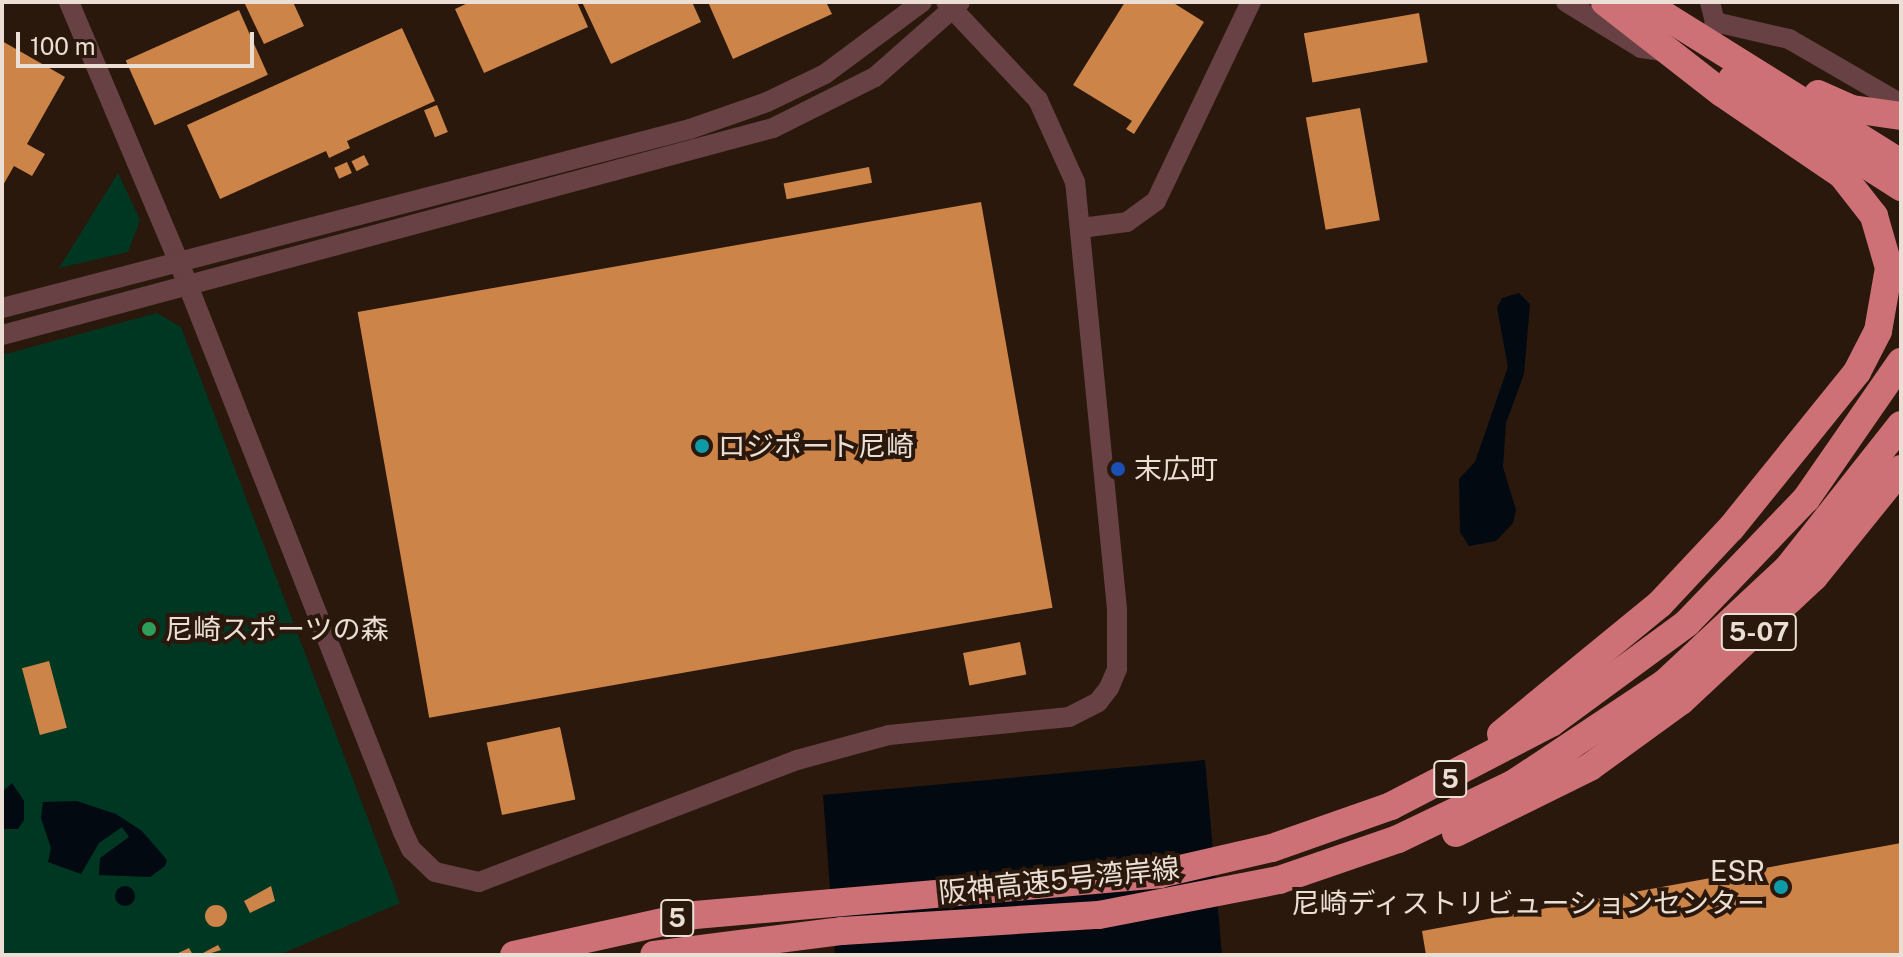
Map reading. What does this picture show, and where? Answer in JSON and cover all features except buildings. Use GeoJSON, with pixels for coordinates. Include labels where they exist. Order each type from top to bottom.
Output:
{"type":"FeatureCollection","features":[{"type":"Feature","properties":{"kind":"highway"},"geometry":{"type":"LineString","coordinates":[[1330,831],[1471,754],[1621,640],[1704,559],[1774,477],[1857,372],[1878,331],[1888,289],[1886,249],[1855,187],[1605,2]]}},
{"type":"Feature","properties":{"kind":"highway"},"geometry":{"type":"LineString","coordinates":[[1613,2],[1901,187]]}},
{"type":"Feature","properties":{"kind":"highway"},"geometry":{"type":"LineString","coordinates":[[1643,2],[1901,163]]}},
{"type":"Feature","properties":{"kind":"highway"},"geometry":{"type":"LineString","coordinates":[[1672,2],[1823,97],[1860,111],[1901,116]]}},
{"type":"Feature","properties":{"kind":"highway","name":"阪神高速5号湾岸線"},"geometry":{"type":"LineString","coordinates":[[514,955],[603,933],[723,912],[1159,874],[1330,831],[1501,753],[1601,690],[1676,632],[1806,499],[1901,362]]}},
{"type":"Feature","properties":{"kind":"highway","name":"阪神高速5号湾岸線"},"geometry":{"type":"LineString","coordinates":[[654,955],[842,931],[1099,915],[1224,893],[1339,862],[1458,814],[1563,754],[1665,683],[1747,610],[1828,522],[1901,425]]}},
{"type":"Feature","properties":{"kind":"highway","name":"5-07"},"geometry":{"type":"LineString","coordinates":[[1099,915],[1165,915],[1277,894],[1408,852],[1541,795],[1638,734],[1725,664],[1814,577],[1901,469]]}},
{"type":"Feature","properties":{"kind":"street"},"geometry":{"type":"LineString","coordinates":[[2,308],[703,125],[825,74],[922,2]]}},
{"type":"Feature","properties":{"kind":"street"},"geometry":{"type":"LineString","coordinates":[[1081,228],[1127,222],[1156,201],[1251,2]]}},
{"type":"Feature","properties":{"kind":"street"},"geometry":{"type":"LineString","coordinates":[[1566,2],[1641,48],[1658,53],[1693,48],[1711,37],[1713,12],[1781,36],[1901,104]]}},
{"type":"Feature","properties":{"kind":"street"},"geometry":{"type":"LineString","coordinates":[[2,335],[188,287],[773,128],[875,77],[953,4],[1038,100],[1071,168],[1081,228],[1117,609],[1117,669],[1098,702],[1069,717],[889,735],[816,754],[479,882],[435,872],[411,849],[188,287],[77,5]]}},
{"type":"Feature","properties":{"kind":"green space"},"geometry":{"type":"Polygon","coordinates":[[[118,173],[140,220],[128,252],[59,268],[118,173]]]}},
{"type":"Feature","properties":{"kind":"green space","name":"尼崎スポーツの森"},"geometry":{"type":"Polygon","coordinates":[[[157,313],[181,327],[400,903],[279,955],[2,955],[2,355],[157,313]]]}},
{"type":"Feature","properties":{"kind":"shaded area"},"geometry":{"type":"Polygon","coordinates":[[[1519,293],[1530,304],[1524,374],[1506,423],[1503,467],[1516,510],[1513,523],[1496,541],[1469,546],[1460,532],[1459,479],[1475,462],[1508,367],[1497,308],[1502,298],[1519,293]]]}},
{"type":"Feature","properties":{"kind":"shaded area"},"geometry":{"type":"Polygon","coordinates":[[[1205,760],[1222,955],[835,955],[823,795],[1205,760]]]}},
{"type":"Feature","properties":{"kind":"shaded area"},"geometry":{"type":"Polygon","coordinates":[[[12,783],[24,801],[24,820],[18,829],[2,829],[2,792],[12,783]]]}},
{"type":"Feature","properties":{"kind":"shaded area"},"geometry":{"type":"Polygon","coordinates":[[[77,801],[116,814],[142,831],[167,860],[165,866],[150,877],[99,875],[100,858],[129,837],[122,827],[99,843],[81,874],[48,862],[51,848],[41,818],[43,802],[77,801]]]}},
{"type":"Feature","properties":{"kind":"shaded area"},"geometry":{"type":"Polygon","coordinates":[[[125,886],[132,889],[135,896],[132,903],[125,906],[118,903],[115,896],[118,889],[125,886]]]}},
{"type":"Feature","properties":{"kind":"place","name":"ロジポート尼崎"},"geometry":{"type":"Point","coordinates":[702,446]}},
{"type":"Feature","properties":{"kind":"place","name":"末広町"},"geometry":{"type":"Point","coordinates":[1118,469]}},
{"type":"Feature","properties":{"kind":"place","name":"尼崎スポーツの森"},"geometry":{"type":"Point","coordinates":[149,629]}},
{"type":"Feature","properties":{"kind":"place","name":"ESR 尼崎ディストリビューションセンター"},"geometry":{"type":"Point","coordinates":[1781,887]}}]}
